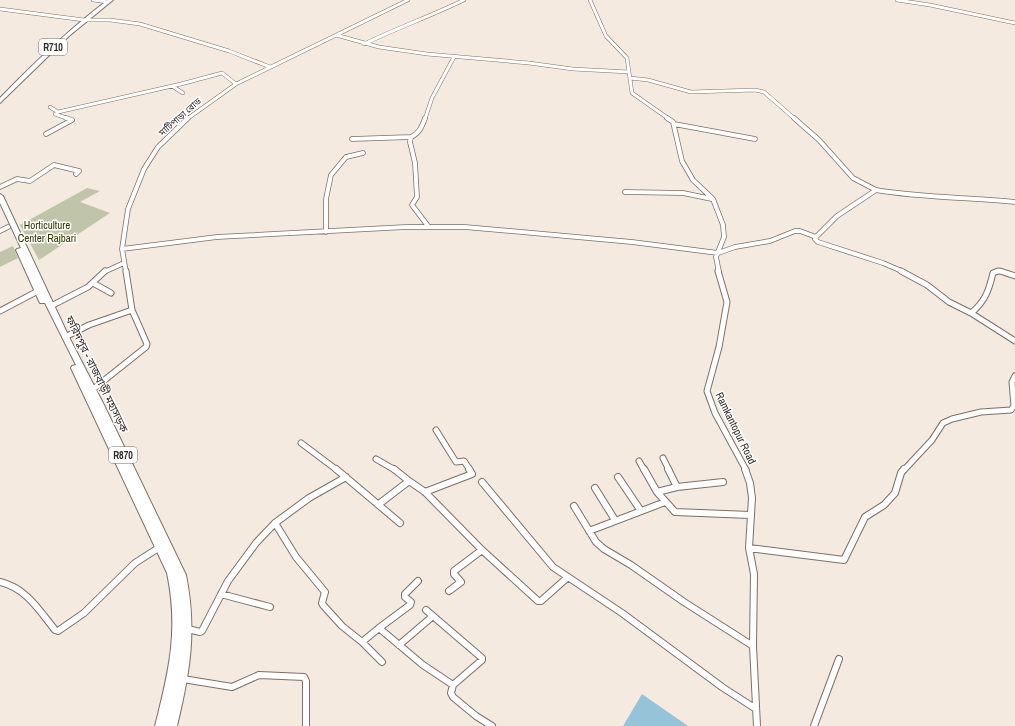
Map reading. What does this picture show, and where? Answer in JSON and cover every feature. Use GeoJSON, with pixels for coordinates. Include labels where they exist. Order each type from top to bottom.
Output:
{"type":"FeatureCollection","features":[{"type":"Feature","properties":{"kind":"main road","name":"R710"},"geometry":{"type":"LineString","coordinates":[[0,101],[40,59],[84,20],[110,1]]}},
{"type":"Feature","properties":{"kind":"main road","name":"ফরিদপুর - রাজবাড়ী মহাসড়ক"},"geometry":{"type":"LineString","coordinates":[[0,196],[65,337],[181,575],[186,602],[188,629],[183,678],[171,726]]}},
{"type":"Feature","properties":{"kind":"main road","name":"ফরিদপুর - রাজবাড়ী মহাসড়ক"},"geometry":{"type":"LineString","coordinates":[[0,209],[4,229],[38,291],[160,547],[176,585],[179,600],[179,637],[174,675],[161,726]]}},
{"type":"Feature","properties":{"kind":"street"},"geometry":{"type":"LineString","coordinates":[[93,0],[110,1]]}},
{"type":"Feature","properties":{"kind":"street","name":"মাটিপাড়া রোড"},"geometry":{"type":"LineString","coordinates":[[92,390],[146,347],[147,344],[132,310],[122,249],[128,208],[150,159],[158,147],[191,115],[236,84],[408,0]]}},
{"type":"Feature","properties":{"kind":"street"},"geometry":{"type":"LineString","coordinates":[[364,44],[396,29],[434,15],[464,0]]}},
{"type":"Feature","properties":{"kind":"street"},"geometry":{"type":"LineString","coordinates":[[590,0],[606,36],[626,58],[632,93],[639,99],[671,119],[674,124],[755,139]]}},
{"type":"Feature","properties":{"kind":"street"},"geometry":{"type":"LineString","coordinates":[[897,0],[1015,23]]}},
{"type":"Feature","properties":{"kind":"street"},"geometry":{"type":"LineString","coordinates":[[0,9],[84,20],[110,20],[140,24],[229,51],[270,67]]}},
{"type":"Feature","properties":{"kind":"street"},"geometry":{"type":"LineString","coordinates":[[336,35],[364,44],[454,58],[529,63],[629,75],[691,92],[755,90],[764,92],[818,140],[853,178],[876,190],[904,195],[974,198],[1015,202]]}},
{"type":"Feature","properties":{"kind":"street"},"geometry":{"type":"LineString","coordinates":[[352,140],[411,137],[416,135],[420,129],[432,98],[454,58]]}},
{"type":"Feature","properties":{"kind":"street"},"geometry":{"type":"LineString","coordinates":[[50,107],[58,112],[222,73],[236,84]]}},
{"type":"Feature","properties":{"kind":"street"},"geometry":{"type":"LineString","coordinates":[[172,86],[176,91],[183,93]]}},
{"type":"Feature","properties":{"kind":"street"},"geometry":{"type":"LineString","coordinates":[[46,134],[72,120],[55,114],[58,112]]}},
{"type":"Feature","properties":{"kind":"street","name":"Ramkantopur Road"},"geometry":{"type":"LineString","coordinates":[[674,124],[682,161],[693,180],[713,199],[724,230],[724,237],[716,263],[727,302],[719,347],[707,390],[715,413],[746,471],[750,483],[752,498],[749,548],[754,574],[753,646],[757,726]]}},
{"type":"Feature","properties":{"kind":"street"},"geometry":{"type":"LineString","coordinates":[[411,137],[410,142],[415,163],[417,197],[412,202],[412,206],[428,226]]}},
{"type":"Feature","properties":{"kind":"street"},"geometry":{"type":"LineString","coordinates":[[326,232],[326,199],[331,175],[346,157],[363,153]]}},
{"type":"Feature","properties":{"kind":"street"},"geometry":{"type":"LineString","coordinates":[[0,187],[17,179],[28,181],[32,180],[54,165],[79,171],[76,174]]}},
{"type":"Feature","properties":{"kind":"street"},"geometry":{"type":"LineString","coordinates":[[816,237],[837,216],[876,190]]}},
{"type":"Feature","properties":{"kind":"street"},"geometry":{"type":"LineString","coordinates":[[626,192],[683,193],[713,199]]}},
{"type":"Feature","properties":{"kind":"street"},"geometry":{"type":"LineString","coordinates":[[122,249],[217,237],[428,226],[465,227],[632,242],[718,253],[727,252],[735,247],[770,241],[795,231],[800,231],[816,237],[815,239],[818,242],[883,263],[910,275],[927,285],[949,302],[971,313],[1015,341]]}},
{"type":"Feature","properties":{"kind":"street"},"geometry":{"type":"LineString","coordinates":[[52,306],[74,296],[93,283],[103,272],[124,263]]}},
{"type":"Feature","properties":{"kind":"street"},"geometry":{"type":"LineString","coordinates":[[971,313],[981,305],[989,291],[993,273],[999,271],[1015,276]]}},
{"type":"Feature","properties":{"kind":"street"},"geometry":{"type":"LineString","coordinates":[[93,283],[111,293]]}},
{"type":"Feature","properties":{"kind":"street"},"geometry":{"type":"LineString","coordinates":[[0,311],[38,291]]}},
{"type":"Feature","properties":{"kind":"street"},"geometry":{"type":"LineString","coordinates":[[65,337],[89,324],[132,310]]}},
{"type":"Feature","properties":{"kind":"street"},"geometry":{"type":"LineString","coordinates":[[749,548],[844,560],[865,517],[884,505],[895,493],[901,473],[932,440],[943,423],[952,419],[981,412],[1011,410],[1014,406],[1012,382],[1015,376]]}},
{"type":"Feature","properties":{"kind":"street"},"geometry":{"type":"LineString","coordinates":[[426,492],[472,474],[464,461],[456,462],[436,430]]}},
{"type":"Feature","properties":{"kind":"street"},"geometry":{"type":"LineString","coordinates":[[301,443],[346,477],[400,523]]}},
{"type":"Feature","properties":{"kind":"street"},"geometry":{"type":"LineString","coordinates":[[663,458],[677,487]]}},
{"type":"Feature","properties":{"kind":"street"},"geometry":{"type":"LineString","coordinates":[[376,459],[395,470],[426,492],[482,550],[538,601],[541,601],[568,577]]}},
{"type":"Feature","properties":{"kind":"street"},"geometry":{"type":"LineString","coordinates":[[639,461],[657,492],[675,512],[750,515]]}},
{"type":"Feature","properties":{"kind":"street"},"geometry":{"type":"LineString","coordinates":[[188,629],[200,632],[202,631],[228,581],[256,543],[275,523],[308,498],[346,477]]}},
{"type":"Feature","properties":{"kind":"street"},"geometry":{"type":"LineString","coordinates":[[618,477],[641,511]]}},
{"type":"Feature","properties":{"kind":"street"},"geometry":{"type":"LineString","coordinates":[[379,504],[409,481]]}},
{"type":"Feature","properties":{"kind":"street"},"geometry":{"type":"LineString","coordinates":[[482,482],[553,567],[756,709]]}},
{"type":"Feature","properties":{"kind":"street"},"geometry":{"type":"LineString","coordinates":[[657,492],[677,487],[723,482]]}},
{"type":"Feature","properties":{"kind":"street"},"geometry":{"type":"LineString","coordinates":[[595,488],[615,520]]}},
{"type":"Feature","properties":{"kind":"street"},"geometry":{"type":"LineString","coordinates":[[589,531],[665,502]]}},
{"type":"Feature","properties":{"kind":"street"},"geometry":{"type":"LineString","coordinates":[[574,506],[596,542],[604,549],[631,565],[684,602],[753,646]]}},
{"type":"Feature","properties":{"kind":"street"},"geometry":{"type":"LineString","coordinates":[[275,523],[296,557],[325,592],[322,602],[324,605],[342,626],[362,642],[382,662]]}},
{"type":"Feature","properties":{"kind":"street"},"geometry":{"type":"LineString","coordinates":[[0,582],[11,584],[28,596],[55,630],[58,630],[84,613],[136,562],[160,547]]}},
{"type":"Feature","properties":{"kind":"street"},"geometry":{"type":"LineString","coordinates":[[449,591],[461,582],[454,574],[454,571],[482,550]]}},
{"type":"Feature","properties":{"kind":"street"},"geometry":{"type":"LineString","coordinates":[[362,642],[411,604],[405,596],[418,581]]}},
{"type":"Feature","properties":{"kind":"street"},"geometry":{"type":"LineString","coordinates":[[221,594],[270,607]]}},
{"type":"Feature","properties":{"kind":"street"},"geometry":{"type":"LineString","coordinates":[[426,610],[482,658],[482,660],[454,685],[451,693],[452,697],[476,716],[492,726]]}},
{"type":"Feature","properties":{"kind":"street"},"geometry":{"type":"LineString","coordinates":[[399,645],[433,616]]}},
{"type":"Feature","properties":{"kind":"street"},"geometry":{"type":"LineString","coordinates":[[379,628],[423,665],[454,685]]}},
{"type":"Feature","properties":{"kind":"street"},"geometry":{"type":"LineString","coordinates":[[814,726],[840,659]]}},
{"type":"Feature","properties":{"kind":"street"},"geometry":{"type":"LineString","coordinates":[[183,678],[232,687],[240,685],[259,675],[304,677],[306,681],[306,726]]}},
{"type":"Feature","properties":{"kind":"green space","name":"Horticulture Center Rajbari"},"geometry":{"type":"Polygon","coordinates":[[[87,188],[100,191],[80,202],[110,213],[39,260],[20,225],[87,188]]]}},
{"type":"Feature","properties":{"kind":"green space"},"geometry":{"type":"Polygon","coordinates":[[[13,246],[18,258],[0,267],[0,252],[13,246]]]}},
{"type":"Feature","properties":{"kind":"water"},"geometry":{"type":"Polygon","coordinates":[[[642,694],[688,726],[623,726],[642,694]]]}}]}
